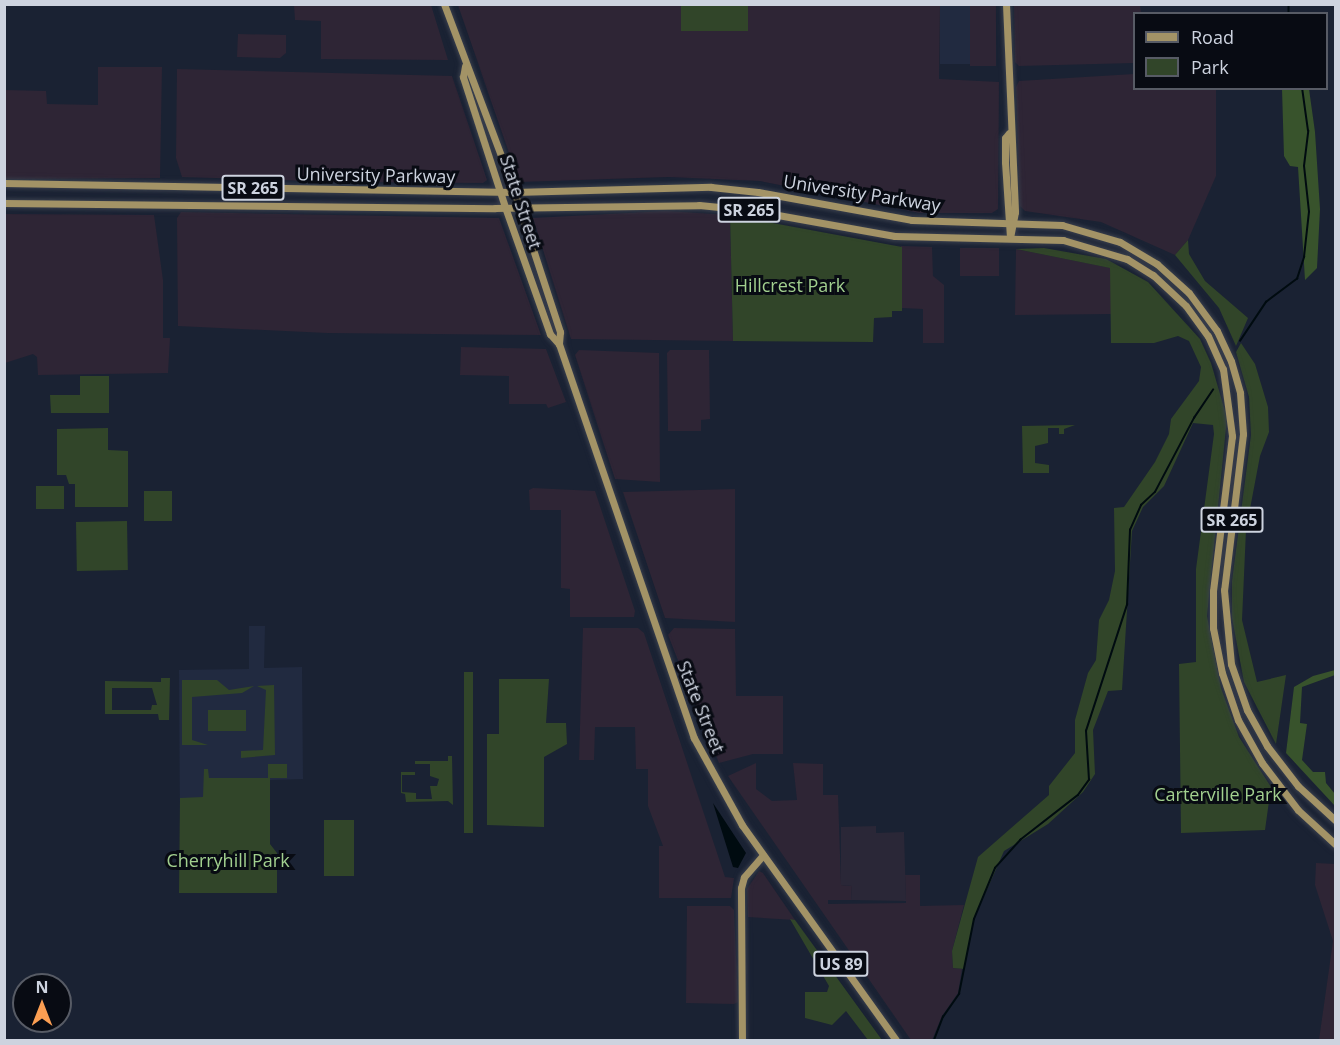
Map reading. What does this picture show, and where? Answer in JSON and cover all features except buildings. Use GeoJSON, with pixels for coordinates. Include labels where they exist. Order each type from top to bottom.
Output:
{"type":"FeatureCollection","features":[{"type":"Feature","properties":{"kind":"main road","name":"State Street"},"geometry":{"type":"LineString","coordinates":[[444,4],[465,66],[474,76],[514,192],[560,332],[559,344]]}},
{"type":"Feature","properties":{"kind":"main road"},"geometry":{"type":"LineString","coordinates":[[1006,4],[1009,133],[1013,142],[1015,223],[1010,238]]}},
{"type":"Feature","properties":{"kind":"main road","name":"State Street"},"geometry":{"type":"LineString","coordinates":[[465,66],[463,77],[505,207],[550,334],[559,344],[684,714],[715,779],[764,855],[896,1041]]}},
{"type":"Feature","properties":{"kind":"main road"},"geometry":{"type":"LineString","coordinates":[[1009,133],[1005,138],[1006,223],[1010,238]]}},
{"type":"Feature","properties":{"kind":"main road","name":"University Parkway"},"geometry":{"type":"LineString","coordinates":[[4,183],[501,192],[711,187],[758,192],[912,220],[1015,223],[1074,228],[1135,250],[1181,285],[1222,341],[1238,385],[1243,426],[1224,584],[1224,624],[1231,664],[1245,705],[1267,746],[1298,786],[1335,821]]}},
{"type":"Feature","properties":{"kind":"main road","name":"University Parkway"},"geometry":{"type":"LineString","coordinates":[[4,203],[505,207],[699,205],[750,210],[894,236],[1010,238],[1075,242],[1132,262],[1178,297],[1212,344],[1226,380],[1232,425],[1213,591],[1214,628],[1222,673],[1238,720],[1262,763],[1298,810],[1335,845]]}},
{"type":"Feature","properties":{"kind":"main road"},"geometry":{"type":"LineString","coordinates":[[742,1041],[741,901],[744,877],[764,855]]}},
{"type":"Feature","properties":{"kind":"shaded area"},"geometry":{"type":"Polygon","coordinates":[[[294,5],[431,5],[448,60],[321,59],[321,21],[295,20],[294,5]]]}},
{"type":"Feature","properties":{"kind":"shaded area"},"geometry":{"type":"Polygon","coordinates":[[[458,5],[940,5],[939,79],[999,82],[998,209],[992,213],[920,213],[760,181],[669,177],[519,182],[458,5]]]}},
{"type":"Feature","properties":{"kind":"shaded area"},"geometry":{"type":"Polygon","coordinates":[[[940,5],[970,5],[970,64],[940,64],[940,5]]]}},
{"type":"Feature","properties":{"kind":"shaded area"},"geometry":{"type":"Polygon","coordinates":[[[970,5],[996,5],[996,66],[970,66],[970,5]]]}},
{"type":"Feature","properties":{"kind":"shaded area"},"geometry":{"type":"Polygon","coordinates":[[[1014,5],[1140,5],[1141,12],[1133,12],[1133,63],[1019,66],[1015,62],[1014,5]]]}},
{"type":"Feature","properties":{"kind":"shaded area"},"geometry":{"type":"Polygon","coordinates":[[[238,34],[286,35],[286,53],[280,58],[237,57],[238,34]]]}},
{"type":"Feature","properties":{"kind":"shaded area"},"geometry":{"type":"Polygon","coordinates":[[[98,67],[162,67],[160,178],[5,179],[5,90],[46,91],[47,104],[98,105],[98,67]]]}},
{"type":"Feature","properties":{"kind":"shaded area"},"geometry":{"type":"Polygon","coordinates":[[[177,69],[452,76],[487,180],[483,183],[340,182],[182,177],[176,158],[177,69]]]}},
{"type":"Feature","properties":{"kind":"shaded area"},"geometry":{"type":"Polygon","coordinates":[[[1133,74],[1133,90],[1216,90],[1216,176],[1188,240],[1175,255],[1101,222],[1025,211],[1020,206],[1016,87],[1019,81],[1133,74]]]}},
{"type":"Feature","properties":{"kind":"shaded area"},"geometry":{"type":"Polygon","coordinates":[[[666,211],[730,215],[733,341],[571,339],[533,218],[666,211]]]}},
{"type":"Feature","properties":{"kind":"shaded area"},"geometry":{"type":"Polygon","coordinates":[[[181,212],[499,218],[541,335],[327,333],[178,326],[177,218],[181,212]]]}},
{"type":"Feature","properties":{"kind":"shaded area"},"geometry":{"type":"Polygon","coordinates":[[[5,214],[154,215],[163,280],[163,338],[170,338],[168,373],[38,375],[37,357],[33,354],[5,363],[5,214]]]}},
{"type":"Feature","properties":{"kind":"shaded area"},"geometry":{"type":"Polygon","coordinates":[[[901,246],[932,247],[933,276],[944,285],[944,343],[923,343],[923,309],[902,308],[901,246]]]}},
{"type":"Feature","properties":{"kind":"shaded area"},"geometry":{"type":"Polygon","coordinates":[[[960,248],[999,248],[999,276],[960,276],[960,248]]]}},
{"type":"Feature","properties":{"kind":"shaded area"},"geometry":{"type":"Polygon","coordinates":[[[1016,249],[1111,268],[1111,314],[1015,315],[1016,249]]]}},
{"type":"Feature","properties":{"kind":"shaded area"},"geometry":{"type":"Polygon","coordinates":[[[461,347],[546,349],[566,402],[548,408],[546,404],[509,404],[509,376],[460,375],[461,347]]]}},
{"type":"Feature","properties":{"kind":"shaded area"},"geometry":{"type":"Polygon","coordinates":[[[579,350],[659,353],[660,482],[615,479],[575,355],[579,350]]]}},
{"type":"Feature","properties":{"kind":"shaded area"},"geometry":{"type":"Polygon","coordinates":[[[670,350],[709,350],[710,419],[701,420],[701,431],[668,431],[667,353],[670,350]]]}},
{"type":"Feature","properties":{"kind":"shaded area"},"geometry":{"type":"Polygon","coordinates":[[[533,488],[595,491],[635,611],[634,617],[570,617],[570,589],[561,588],[561,510],[530,510],[529,490],[533,488]]]}},
{"type":"Feature","properties":{"kind":"shaded area"},"geometry":{"type":"Polygon","coordinates":[[[735,489],[735,622],[665,618],[623,492],[735,489]]]}},
{"type":"Feature","properties":{"kind":"shaded area"},"geometry":{"type":"Polygon","coordinates":[[[249,626],[265,626],[264,668],[302,667],[303,779],[270,780],[269,827],[180,827],[179,670],[249,669],[249,626]]]}},
{"type":"Feature","properties":{"kind":"shaded area"},"geometry":{"type":"Polygon","coordinates":[[[583,628],[638,628],[644,633],[725,877],[734,878],[731,898],[659,898],[659,846],[663,846],[648,806],[648,769],[636,769],[635,727],[595,727],[594,760],[579,760],[583,628]]]}},
{"type":"Feature","properties":{"kind":"shaded area"},"geometry":{"type":"Polygon","coordinates":[[[674,628],[735,629],[736,696],[783,696],[783,754],[753,754],[719,763],[668,635],[674,628]]]}},
{"type":"Feature","properties":{"kind":"shaded area"},"geometry":{"type":"Polygon","coordinates":[[[756,763],[756,789],[772,801],[797,800],[793,763],[823,764],[823,795],[838,795],[841,885],[852,886],[851,900],[828,900],[828,904],[906,903],[905,875],[920,875],[920,906],[964,905],[952,951],[953,968],[962,969],[958,993],[942,1016],[932,1040],[911,1040],[728,776],[756,763]]]}},
{"type":"Feature","properties":{"kind":"shaded area"},"geometry":{"type":"Polygon","coordinates":[[[713,803],[746,853],[738,868],[733,867],[713,803]]]}},
{"type":"Feature","properties":{"kind":"shaded area"},"geometry":{"type":"Polygon","coordinates":[[[876,826],[876,833],[904,832],[906,901],[851,900],[852,886],[841,885],[841,827],[876,826]]]}},
{"type":"Feature","properties":{"kind":"shaded area"},"geometry":{"type":"Polygon","coordinates":[[[1316,863],[1335,864],[1335,1040],[1319,1040],[1333,941],[1315,885],[1316,863]]]}},
{"type":"Feature","properties":{"kind":"shaded area"},"geometry":{"type":"Polygon","coordinates":[[[759,871],[763,873],[795,920],[748,917],[747,889],[759,871]]]}},
{"type":"Feature","properties":{"kind":"shaded area"},"geometry":{"type":"Polygon","coordinates":[[[687,906],[730,906],[734,910],[738,1002],[734,1004],[686,1003],[687,906]]]}},
{"type":"Feature","properties":{"kind":"green space"},"geometry":{"type":"Polygon","coordinates":[[[681,5],[748,5],[748,31],[681,31],[681,5]]]}},
{"type":"Feature","properties":{"kind":"green space"},"geometry":{"type":"Polygon","coordinates":[[[1282,90],[1309,90],[1315,132],[1320,209],[1317,268],[1305,280],[1298,167],[1290,166],[1284,156],[1282,90]]]}},
{"type":"Feature","properties":{"kind":"green space","name":"Hillcrest Park"},"geometry":{"type":"Polygon","coordinates":[[[730,215],[902,247],[902,311],[892,311],[892,317],[874,318],[873,342],[733,341],[730,215]]]}},
{"type":"Feature","properties":{"kind":"green space"},"geometry":{"type":"Polygon","coordinates":[[[1188,240],[1189,254],[1205,281],[1248,318],[1236,346],[1219,308],[1175,255],[1188,240]]]}},
{"type":"Feature","properties":{"kind":"green space","name":"Carterville Park"},"geometry":{"type":"Polygon","coordinates":[[[1044,248],[1106,259],[1148,282],[1200,339],[1211,363],[1227,418],[1207,616],[1221,688],[1239,737],[1271,787],[1265,830],[1181,833],[1179,664],[1196,662],[1196,569],[1214,434],[1213,425],[1193,423],[1164,486],[1143,507],[1132,531],[1122,690],[1108,691],[1093,730],[1095,774],[1083,792],[1048,824],[1004,851],[974,919],[964,969],[953,968],[952,951],[978,857],[1049,795],[1049,786],[1075,753],[1075,720],[1088,673],[1096,660],[1099,620],[1109,600],[1115,571],[1114,508],[1124,507],[1155,462],[1169,434],[1171,419],[1199,381],[1201,367],[1189,341],[1178,336],[1154,343],[1111,343],[1110,268],[1016,249],[1044,248]]]}},
{"type":"Feature","properties":{"kind":"green space"},"geometry":{"type":"Polygon","coordinates":[[[1241,343],[1255,364],[1268,407],[1269,432],[1260,456],[1246,530],[1242,620],[1257,682],[1286,675],[1276,744],[1244,682],[1232,618],[1232,581],[1251,435],[1249,397],[1236,352],[1241,343]]]}},
{"type":"Feature","properties":{"kind":"green space"},"geometry":{"type":"Polygon","coordinates":[[[80,376],[109,376],[109,413],[51,413],[50,395],[80,395],[80,376]]]}},
{"type":"Feature","properties":{"kind":"green space"},"geometry":{"type":"Polygon","coordinates":[[[1075,425],[1064,429],[1064,434],[1059,434],[1059,428],[1048,428],[1048,443],[1035,446],[1035,463],[1049,465],[1049,473],[1023,473],[1022,426],[1075,425]]]}},
{"type":"Feature","properties":{"kind":"green space"},"geometry":{"type":"Polygon","coordinates":[[[108,428],[108,450],[128,451],[128,507],[75,507],[75,484],[69,484],[66,475],[57,475],[57,429],[108,428]]]}},
{"type":"Feature","properties":{"kind":"green space"},"geometry":{"type":"Polygon","coordinates":[[[36,486],[64,486],[64,509],[36,509],[36,486]]]}},
{"type":"Feature","properties":{"kind":"green space"},"geometry":{"type":"Polygon","coordinates":[[[144,491],[172,491],[172,521],[144,521],[144,491]]]}},
{"type":"Feature","properties":{"kind":"green space"},"geometry":{"type":"Polygon","coordinates":[[[127,521],[128,570],[77,571],[76,522],[127,521]]]}},
{"type":"Feature","properties":{"kind":"green space"},"geometry":{"type":"Polygon","coordinates":[[[1335,670],[1335,675],[1302,687],[1300,723],[1307,724],[1302,760],[1313,772],[1325,772],[1326,783],[1335,794],[1335,806],[1286,753],[1294,687],[1313,676],[1335,670]]]}},
{"type":"Feature","properties":{"kind":"green space"},"geometry":{"type":"Polygon","coordinates":[[[464,672],[473,672],[473,833],[464,833],[464,672]]]}},
{"type":"Feature","properties":{"kind":"green space"},"geometry":{"type":"Polygon","coordinates":[[[161,678],[170,678],[169,720],[159,720],[158,714],[105,714],[105,681],[161,682],[161,678]],[[112,688],[112,710],[151,710],[152,705],[157,705],[152,688],[112,688]]]}},
{"type":"Feature","properties":{"kind":"green space"},"geometry":{"type":"Polygon","coordinates":[[[499,679],[549,679],[546,723],[566,723],[567,744],[544,757],[544,827],[487,825],[487,734],[499,734],[499,679]]]}},
{"type":"Feature","properties":{"kind":"green space"},"geometry":{"type":"Polygon","coordinates":[[[182,680],[217,680],[229,690],[254,686],[242,693],[192,697],[192,740],[208,745],[182,745],[182,680]]]}},
{"type":"Feature","properties":{"kind":"green space"},"geometry":{"type":"Polygon","coordinates":[[[274,685],[275,755],[241,758],[241,751],[263,750],[266,690],[257,686],[274,685]]]}},
{"type":"Feature","properties":{"kind":"green space"},"geometry":{"type":"Polygon","coordinates":[[[208,710],[246,710],[246,731],[208,731],[208,710]]]}},
{"type":"Feature","properties":{"kind":"green space"},"geometry":{"type":"Polygon","coordinates":[[[448,756],[452,756],[453,805],[448,801],[406,802],[405,794],[401,793],[401,772],[415,772],[415,775],[402,775],[402,792],[416,793],[416,799],[432,799],[430,786],[437,786],[439,779],[430,776],[430,764],[415,764],[415,761],[448,761],[448,756]]]}},
{"type":"Feature","properties":{"kind":"green space","name":"Cherryhill Park"},"geometry":{"type":"Polygon","coordinates":[[[268,764],[287,764],[287,778],[270,778],[270,844],[277,853],[277,893],[179,893],[180,798],[203,797],[204,769],[208,769],[209,778],[268,778],[268,764]]]}},
{"type":"Feature","properties":{"kind":"green space"},"geometry":{"type":"Polygon","coordinates":[[[324,820],[354,820],[354,876],[324,876],[324,820]]]}},
{"type":"Feature","properties":{"kind":"green space"},"geometry":{"type":"Polygon","coordinates":[[[790,919],[795,920],[882,1040],[868,1040],[846,1011],[832,1025],[805,1018],[805,992],[827,992],[829,986],[790,919]]]}},
{"type":"Feature","properties":{"kind":"waterway"},"geometry":{"type":"LineString","coordinates":[[1289,4],[1289,12]]}},
{"type":"Feature","properties":{"kind":"waterway"},"geometry":{"type":"LineString","coordinates":[[1240,341],[1266,302],[1297,279],[1304,257],[1309,212],[1304,166],[1308,131],[1302,90]]}},
{"type":"Feature","properties":{"kind":"waterway"},"geometry":{"type":"LineString","coordinates":[[934,1040],[943,1017],[959,994],[974,919],[995,868],[1020,840],[1078,795],[1089,780],[1086,731],[1127,605],[1130,530],[1141,505],[1155,492],[1194,418],[1213,390]]}}]}
